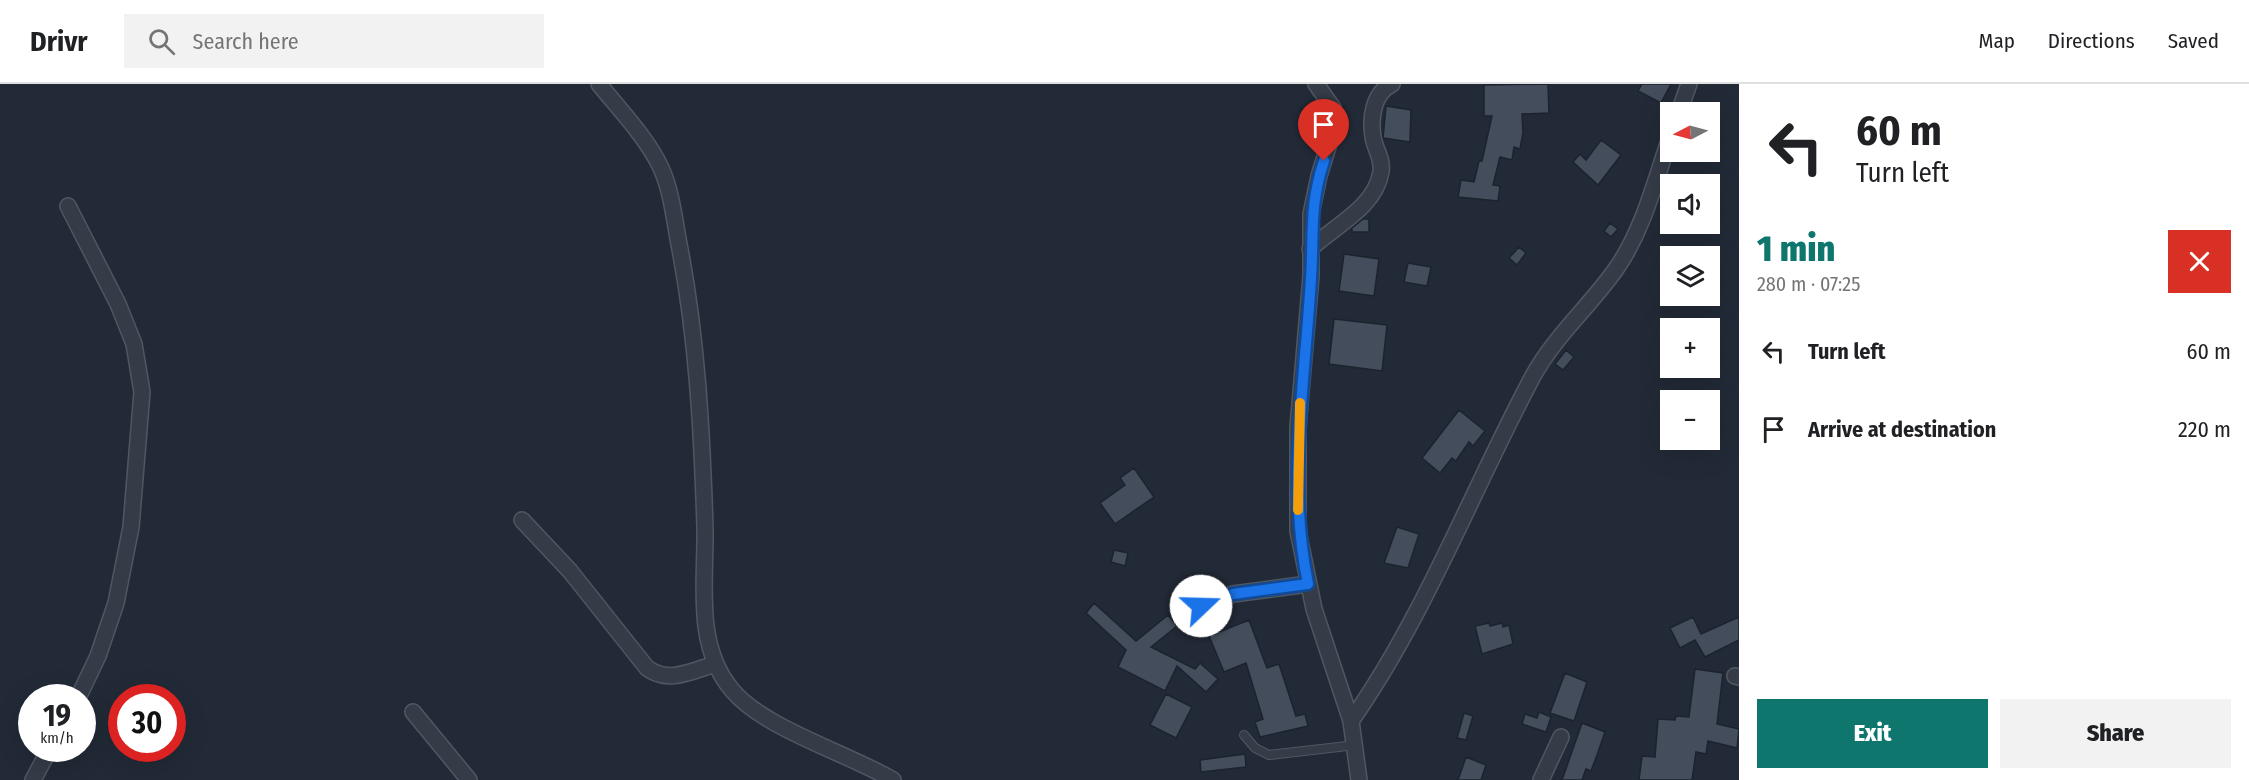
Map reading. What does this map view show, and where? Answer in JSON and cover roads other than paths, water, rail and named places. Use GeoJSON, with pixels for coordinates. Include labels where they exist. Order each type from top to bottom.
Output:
{"type":"FeatureCollection","features":[{"type":"Feature","properties":{"kind":"street"},"geometry":{"type":"LineString","coordinates":[[599,84],[661,168],[670,195],[693,328],[704,518],[705,616],[716,664],[730,688],[754,711],[867,765],[893,780]]}},
{"type":"Feature","properties":{"kind":"street"},"geometry":{"type":"LineString","coordinates":[[1316,84],[1333,108],[1336,121],[1314,198],[1310,249],[1311,276],[1298,455],[1298,531],[1308,584],[1331,665],[1351,721],[1359,780]]}},
{"type":"Feature","properties":{"kind":"street"},"geometry":{"type":"LineString","coordinates":[[1310,249],[1354,213],[1371,195],[1378,183],[1382,161],[1373,136],[1374,113],[1380,93],[1392,84]]}},
{"type":"Feature","properties":{"kind":"street"},"geometry":{"type":"LineString","coordinates":[[1683,102],[1689,84]]}},
{"type":"Feature","properties":{"kind":"street"},"geometry":{"type":"LineString","coordinates":[[1351,721],[1370,695],[1410,621],[1543,358],[1598,294],[1633,239],[1661,162]]}},
{"type":"Feature","properties":{"kind":"street"},"geometry":{"type":"LineString","coordinates":[[68,206],[118,304],[134,344],[142,392],[131,527],[116,603],[98,656],[85,684]]}},
{"type":"Feature","properties":{"kind":"street"},"geometry":{"type":"LineString","coordinates":[[522,520],[570,571],[647,668],[657,676],[678,675],[716,664]]}},
{"type":"Feature","properties":{"kind":"street"},"geometry":{"type":"LineString","coordinates":[[1201,606],[1233,594],[1308,584]]}},
{"type":"Feature","properties":{"kind":"street"},"geometry":{"type":"LineString","coordinates":[[413,712],[469,780]]}},
{"type":"Feature","properties":{"kind":"street"},"geometry":{"type":"LineString","coordinates":[[1541,780],[1561,737]]}},
{"type":"Feature","properties":{"kind":"street"},"geometry":{"type":"LineString","coordinates":[[33,780],[43,762]]}},
{"type":"Feature","properties":{"kind":"lane"},"geometry":{"type":"LineString","coordinates":[[1244,735],[1255,748],[1269,755],[1356,746]]}}]}
